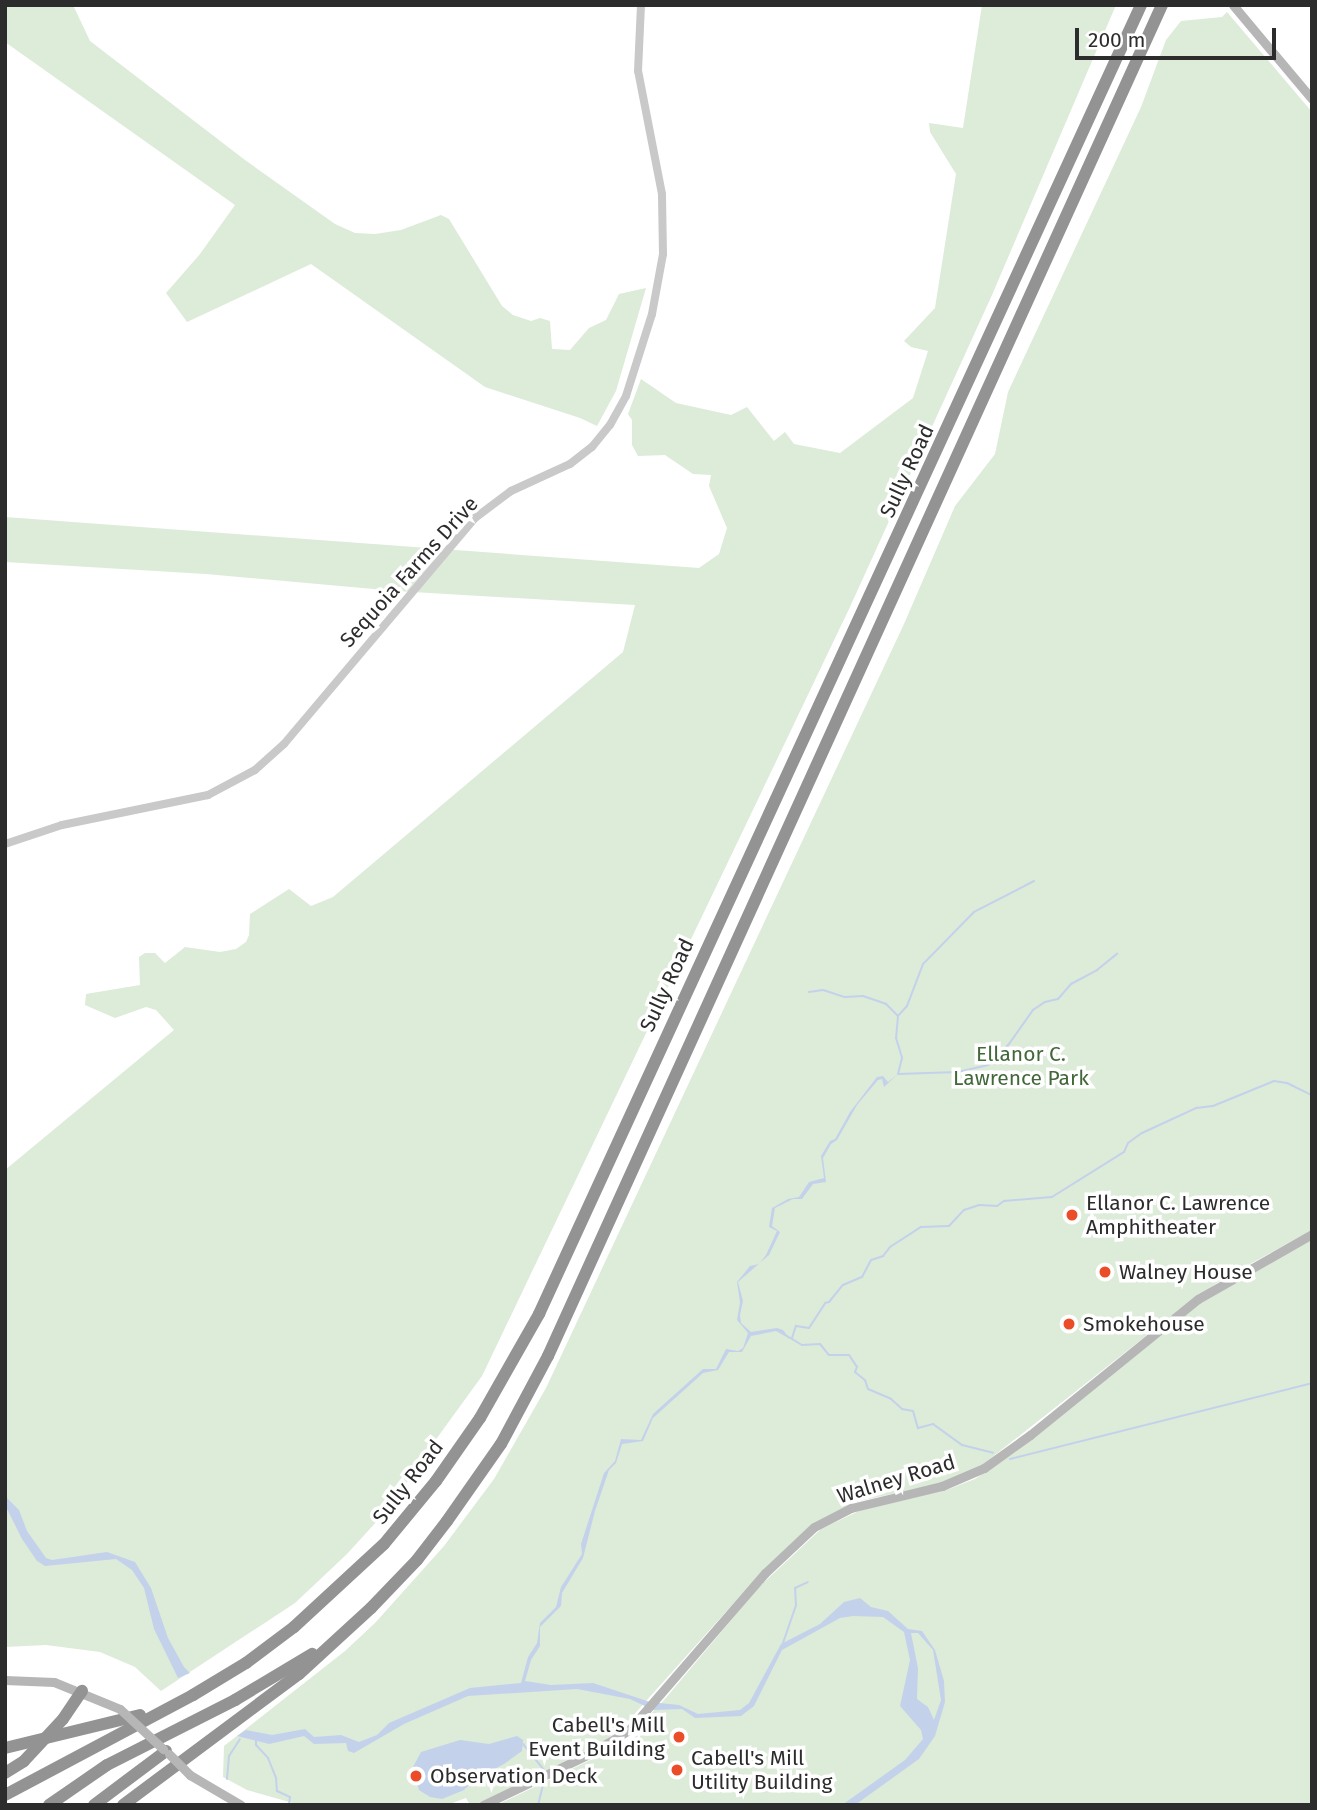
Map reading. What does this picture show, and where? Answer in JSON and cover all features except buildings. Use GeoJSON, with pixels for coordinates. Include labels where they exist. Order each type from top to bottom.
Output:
{"type":"FeatureCollection","features":[{"type":"Feature","properties":{"kind":"highway"},"geometry":{"type":"LineString","coordinates":[[1074,147],[1131,5]]}},
{"type":"Feature","properties":{"kind":"highway","name":"Sully Road"},"geometry":{"type":"LineString","coordinates":[[5,1795],[193,1695],[294,1627],[375,1554],[450,1463],[509,1371],[543,1304],[1141,5]]}},
{"type":"Feature","properties":{"kind":"highway","name":"Sully Road"},"geometry":{"type":"LineString","coordinates":[[122,1805],[299,1674],[371,1608],[417,1560],[471,1489],[500,1444],[543,1366],[1162,5]]}},
{"type":"Feature","properties":{"kind":"highway"},"geometry":{"type":"LineString","coordinates":[[1113,112],[1170,5]]}},
{"type":"Feature","properties":{"kind":"highway"},"geometry":{"type":"LineString","coordinates":[[40,1805],[274,1678],[323,1647],[371,1608]]}},
{"type":"Feature","properties":{"kind":"highway"},"geometry":{"type":"LineString","coordinates":[[6,1772],[24,1761],[64,1719],[82,1691]]}},
{"type":"Feature","properties":{"kind":"highway"},"geometry":{"type":"LineString","coordinates":[[5,1748],[122,1720],[193,1695]]}},
{"type":"Feature","properties":{"kind":"highway"},"geometry":{"type":"LineString","coordinates":[[92,1805],[166,1752]]}},
{"type":"Feature","properties":{"kind":"highway"},"geometry":{"type":"LineString","coordinates":[[49,1805],[84,1779]]}},
{"type":"Feature","properties":{"kind":"main road"},"geometry":{"type":"LineString","coordinates":[[1233,5],[1312,99]]}},
{"type":"Feature","properties":{"kind":"main road","name":"Walney Road"},"geometry":{"type":"LineString","coordinates":[[482,1805],[610,1743],[646,1714],[765,1573],[814,1527],[851,1508],[942,1486],[984,1468],[1030,1435],[1198,1299],[1312,1234]]}},
{"type":"Feature","properties":{"kind":"main road"},"geometry":{"type":"LineString","coordinates":[[5,1680],[44,1680],[82,1691],[120,1709],[190,1775],[241,1805]]}},
{"type":"Feature","properties":{"kind":"street","name":"Sequoia Farms Drive"},"geometry":{"type":"LineString","coordinates":[[5,844],[62,825],[208,795],[255,770],[284,744],[475,518],[511,491],[570,464],[602,436],[626,396],[652,314],[663,254],[662,194],[638,71],[641,5]]}},
{"type":"Feature","properties":{"kind":"green space"},"geometry":{"type":"Polygon","coordinates":[[[5,5],[73,5],[90,41],[245,160],[335,224],[355,233],[375,234],[401,230],[441,215],[449,219],[502,306],[513,315],[531,321],[540,318],[550,321],[552,349],[570,350],[589,328],[606,320],[619,294],[646,288],[616,391],[597,426],[485,387],[311,264],[187,322],[166,293],[200,254],[235,205],[5,42],[5,5]]]}},
{"type":"Feature","properties":{"kind":"green space"},"geometry":{"type":"Polygon","coordinates":[[[982,5],[1116,5],[992,295],[849,609],[482,1376],[413,1471],[398,1498],[347,1554],[295,1603],[161,1691],[135,1667],[100,1652],[46,1645],[5,1647],[5,1170],[174,1030],[156,1010],[146,1007],[115,1018],[85,1005],[86,994],[140,985],[139,957],[145,953],[155,953],[165,963],[185,947],[220,952],[236,949],[246,942],[249,935],[250,914],[289,889],[311,906],[333,897],[623,652],[635,605],[396,591],[206,574],[5,562],[5,517],[699,568],[719,554],[727,528],[709,486],[711,475],[693,474],[665,455],[638,456],[632,445],[632,420],[628,414],[641,379],[676,403],[731,415],[747,407],[774,441],[785,432],[794,444],[840,453],[913,398],[928,351],[911,347],[904,341],[935,308],[956,174],[930,132],[929,123],[963,128],[982,5]]]}},
{"type":"Feature","properties":{"kind":"green space","name":"Ellanor C. Lawrence Park"},"geometry":{"type":"Polygon","coordinates":[[[1227,12],[1312,112],[1312,1230],[1221,1280],[981,1466],[942,1483],[855,1502],[812,1524],[766,1567],[630,1719],[604,1742],[475,1805],[470,1805],[466,1798],[447,1805],[300,1805],[247,1790],[223,1777],[224,1746],[345,1651],[375,1623],[444,1546],[494,1479],[546,1388],[904,624],[955,506],[995,454],[1008,392],[1141,107],[1166,40],[1181,21],[1222,17],[1227,12]]]}},
{"type":"Feature","properties":{"kind":"green space"},"geometry":{"type":"Polygon","coordinates":[[[1312,1238],[1312,1805],[497,1805],[632,1740],[637,1735],[631,1735],[665,1699],[758,1588],[821,1529],[859,1511],[949,1489],[975,1479],[1018,1450],[1198,1305],[1312,1238]]]}},
{"type":"Feature","properties":{"kind":"water"},"geometry":{"type":"Polygon","coordinates":[[[898,1074],[884,1087],[882,1079],[878,1080],[857,1105],[837,1140],[831,1144],[823,1158],[826,1182],[813,1184],[802,1199],[793,1199],[775,1208],[772,1226],[780,1232],[769,1255],[760,1263],[777,1231],[769,1227],[772,1208],[788,1199],[799,1197],[809,1182],[824,1178],[821,1156],[830,1141],[835,1139],[850,1112],[877,1077],[883,1076],[888,1082],[898,1074]]]}},
{"type":"Feature","properties":{"kind":"water"},"geometry":{"type":"Polygon","coordinates":[[[759,1264],[738,1282],[743,1301],[741,1323],[751,1332],[777,1328],[783,1330],[790,1339],[776,1331],[751,1336],[742,1352],[729,1352],[718,1370],[703,1373],[653,1418],[643,1441],[622,1444],[616,1463],[609,1470],[583,1558],[562,1593],[561,1606],[540,1627],[540,1646],[531,1660],[525,1681],[551,1685],[593,1683],[650,1702],[679,1705],[698,1714],[740,1710],[749,1703],[781,1644],[820,1624],[844,1602],[860,1598],[871,1607],[888,1611],[908,1629],[922,1631],[935,1650],[944,1681],[945,1702],[935,1736],[919,1759],[855,1805],[842,1805],[905,1760],[923,1739],[921,1730],[900,1706],[910,1660],[904,1632],[883,1617],[840,1618],[782,1650],[754,1706],[741,1716],[695,1718],[682,1709],[653,1710],[630,1699],[577,1689],[468,1696],[404,1724],[354,1753],[348,1751],[346,1743],[314,1744],[304,1736],[269,1744],[237,1736],[246,1730],[272,1735],[305,1729],[314,1737],[341,1735],[359,1742],[377,1735],[389,1723],[470,1688],[521,1683],[528,1657],[537,1643],[540,1623],[556,1607],[561,1587],[582,1554],[581,1544],[604,1473],[615,1461],[621,1439],[641,1440],[653,1414],[703,1369],[716,1369],[726,1349],[738,1351],[743,1348],[748,1333],[737,1320],[740,1302],[737,1282],[750,1266],[759,1264]],[[911,1633],[918,1668],[917,1699],[928,1707],[934,1720],[941,1700],[933,1650],[918,1633],[911,1633]]]}},
{"type":"Feature","properties":{"kind":"water"},"geometry":{"type":"Polygon","coordinates":[[[5,1496],[19,1510],[27,1531],[46,1558],[52,1560],[107,1552],[135,1562],[151,1588],[168,1638],[190,1673],[178,1678],[154,1629],[144,1588],[132,1570],[116,1559],[45,1566],[37,1561],[22,1539],[5,1505],[5,1496]]]}},
{"type":"Feature","properties":{"kind":"water"},"geometry":{"type":"Polygon","coordinates":[[[517,1736],[523,1740],[522,1751],[504,1764],[483,1775],[481,1773],[464,1790],[442,1799],[430,1797],[419,1790],[416,1780],[419,1778],[413,1767],[421,1752],[460,1740],[489,1744],[517,1736]]]}},
{"type":"Feature","properties":{"kind":"waterway"},"geometry":{"type":"LineString","coordinates":[[1034,881],[974,912],[923,964],[907,1006],[898,1016],[896,1038],[902,1058],[898,1074],[958,1072],[988,1065],[1009,1044],[1033,1010],[1045,1002],[1058,999],[1071,984],[1097,970],[1117,954]]}},
{"type":"Feature","properties":{"kind":"waterway"},"geometry":{"type":"LineString","coordinates":[[809,992],[823,990],[845,997],[863,996],[886,1004],[897,1015]]}},
{"type":"Feature","properties":{"kind":"waterway"},"geometry":{"type":"LineString","coordinates":[[792,1338],[796,1326],[809,1328],[825,1303],[829,1302],[843,1285],[862,1277],[871,1260],[883,1256],[890,1247],[921,1227],[949,1226],[964,1210],[979,1205],[997,1206],[1004,1201],[1052,1197],[1124,1152],[1128,1143],[1142,1133],[1196,1108],[1213,1106],[1274,1081],[1287,1083],[1312,1095]]}},
{"type":"Feature","properties":{"kind":"waterway"},"geometry":{"type":"LineString","coordinates":[[787,1336],[802,1345],[820,1344],[829,1355],[849,1355],[857,1367],[855,1372],[865,1380],[868,1389],[891,1399],[902,1409],[913,1411],[918,1428],[933,1424],[962,1445],[993,1453]]}},
{"type":"Feature","properties":{"kind":"waterway"},"geometry":{"type":"LineString","coordinates":[[1010,1459],[1312,1383]]}},
{"type":"Feature","properties":{"kind":"waterway"},"geometry":{"type":"LineString","coordinates":[[783,1643],[796,1606],[795,1588],[808,1582]]}},
{"type":"Feature","properties":{"kind":"waterway"},"geometry":{"type":"LineString","coordinates":[[227,1779],[229,1756],[240,1739]]}},
{"type":"Feature","properties":{"kind":"waterway"},"geometry":{"type":"LineString","coordinates":[[256,1739],[256,1745],[268,1758],[276,1778],[277,1791],[290,1797],[289,1805]]}},
{"type":"Feature","properties":{"kind":"waterway"},"geometry":{"type":"LineString","coordinates":[[523,1744],[544,1770]]}},
{"type":"Feature","properties":{"kind":"waterway"},"geometry":{"type":"LineString","coordinates":[[538,1805],[544,1781]]}},
{"type":"Feature","properties":{"kind":"place","name":"Ellanor C. Lawrence Amphitheater"},"geometry":{"type":"Point","coordinates":[1072,1215]}},
{"type":"Feature","properties":{"kind":"place","name":"Walney House"},"geometry":{"type":"Point","coordinates":[1105,1272]}},
{"type":"Feature","properties":{"kind":"place","name":"Smokehouse"},"geometry":{"type":"Point","coordinates":[1069,1324]}},
{"type":"Feature","properties":{"kind":"place","name":"Cabell's Mill Event Building"},"geometry":{"type":"Point","coordinates":[679,1737]}},
{"type":"Feature","properties":{"kind":"place","name":"Cabell's Mill Utility Building"},"geometry":{"type":"Point","coordinates":[677,1770]}},
{"type":"Feature","properties":{"kind":"place","name":"Observation Deck"},"geometry":{"type":"Point","coordinates":[416,1776]}}]}
